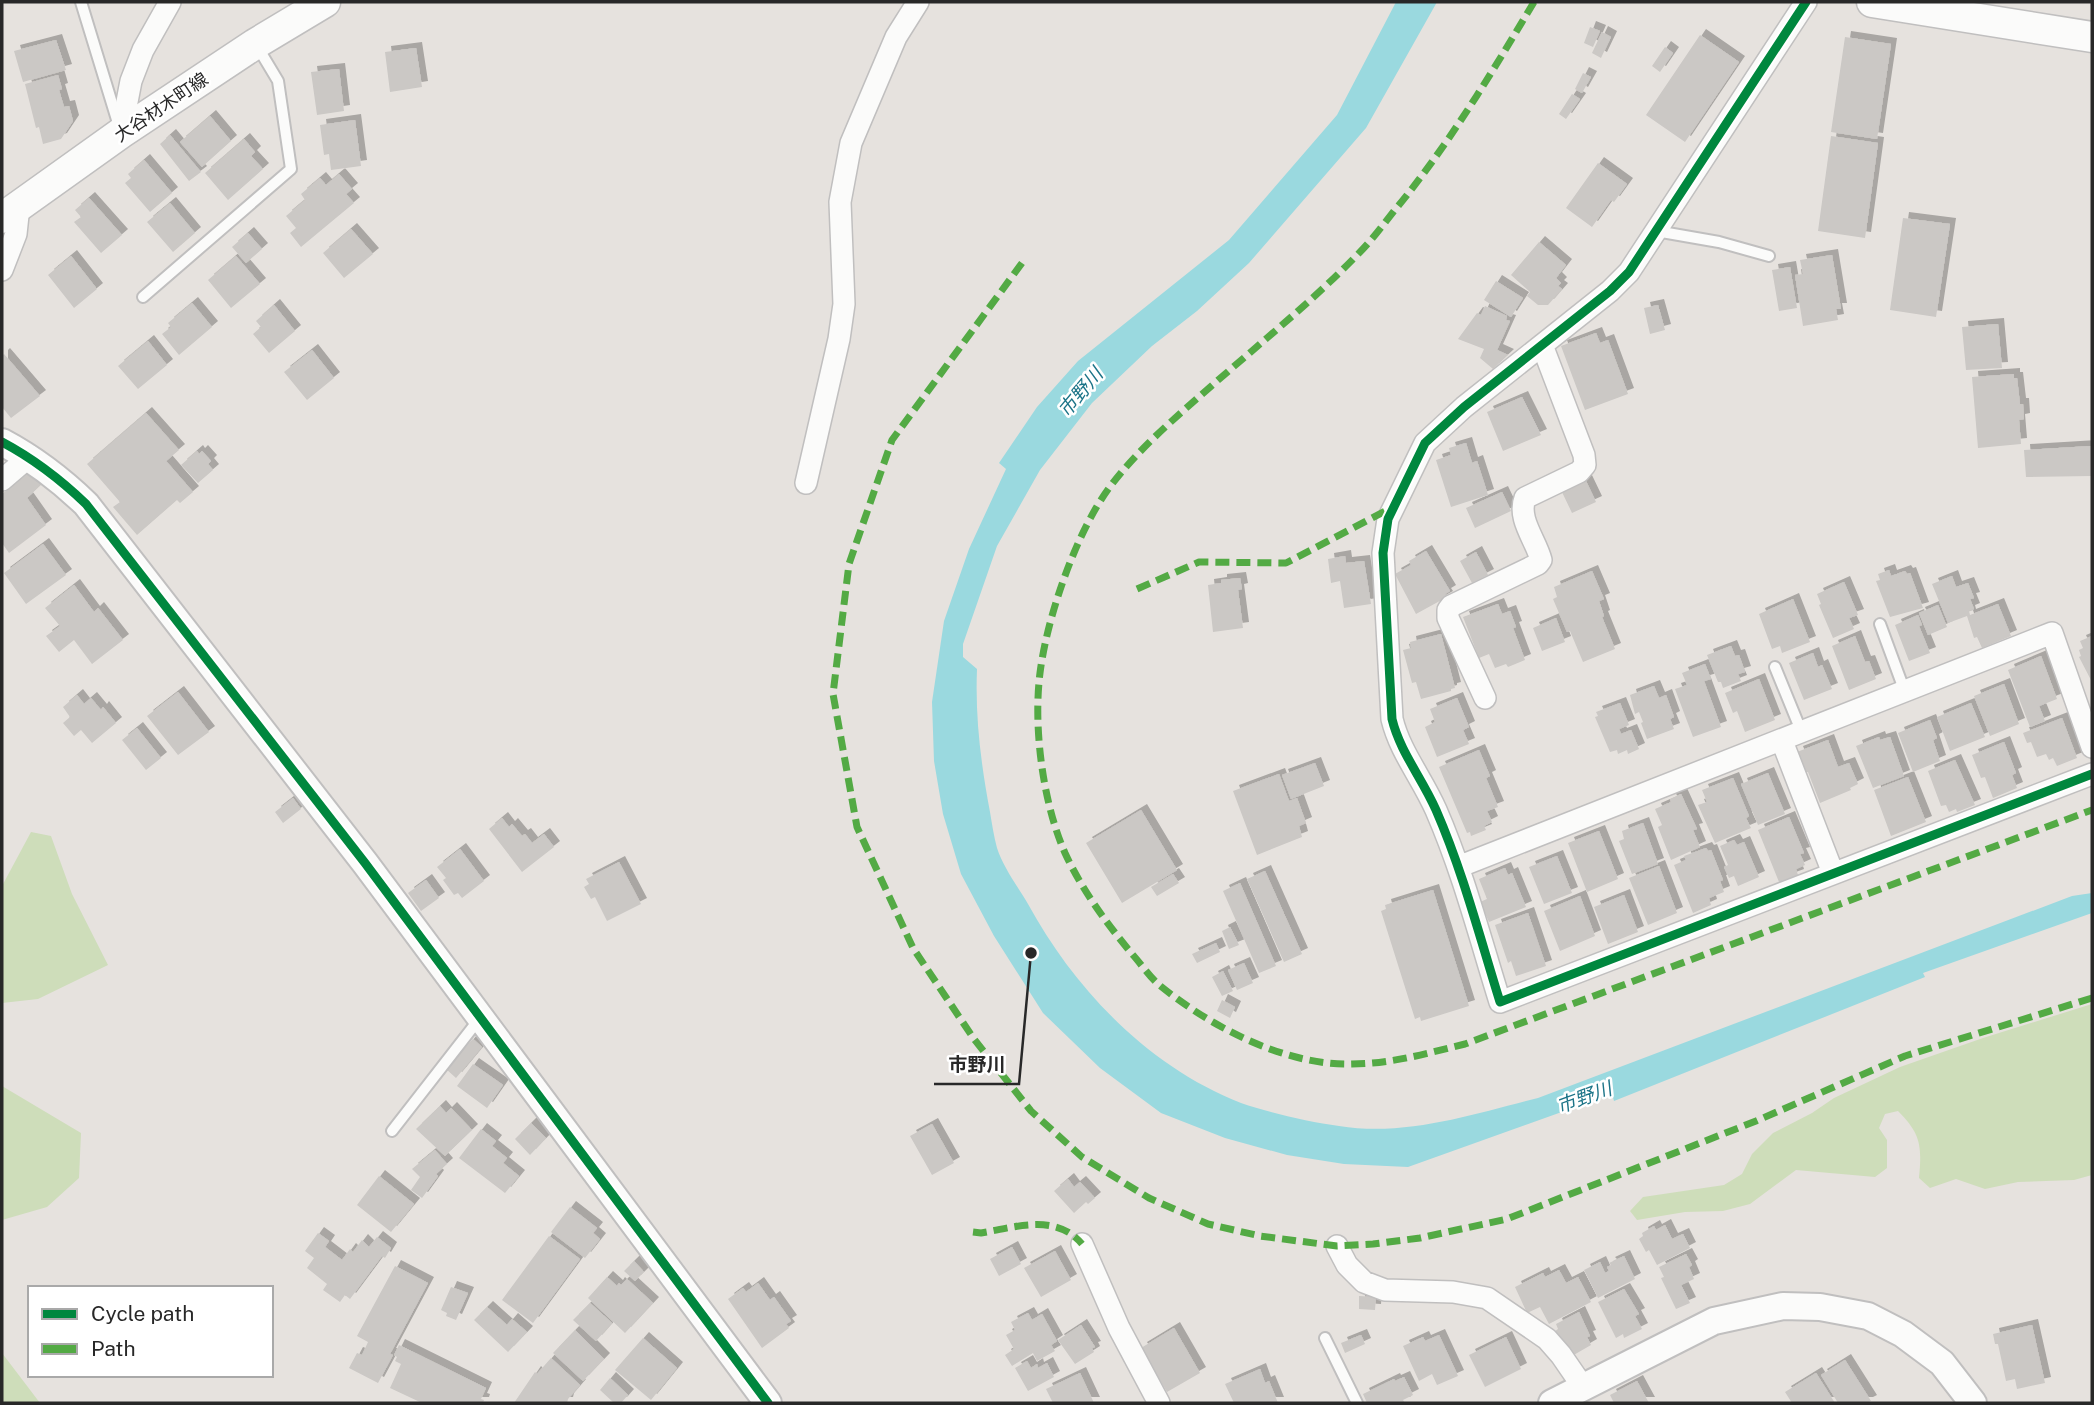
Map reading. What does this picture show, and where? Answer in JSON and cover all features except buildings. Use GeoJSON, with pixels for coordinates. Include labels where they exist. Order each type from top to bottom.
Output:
{"type":"FeatureCollection","features":[{"type":"Feature","properties":{"kind":"main road","name":"大谷材木町線"},"geometry":{"type":"LineString","coordinates":[[11,212],[121,133],[255,44],[325,2]]}},
{"type":"Feature","properties":{"kind":"main road"},"geometry":{"type":"LineString","coordinates":[[1872,2],[2092,37]]}},
{"type":"Feature","properties":{"kind":"street"},"geometry":{"type":"LineString","coordinates":[[121,133],[131,81],[143,50],[170,2]]}},
{"type":"Feature","properties":{"kind":"street"},"geometry":{"type":"LineString","coordinates":[[806,483],[839,339],[844,304],[841,202],[851,143],[896,37],[918,2]]}},
{"type":"Feature","properties":{"kind":"street"},"geometry":{"type":"LineString","coordinates":[[1806,2],[1629,272],[1610,291],[1464,407],[1425,443],[1388,519],[1383,553],[1392,719],[1397,738],[1435,808],[1458,867],[1500,1002],[2092,774]]}},
{"type":"Feature","properties":{"kind":"street"},"geometry":{"type":"LineString","coordinates":[[2,270],[16,234],[11,212]]}},
{"type":"Feature","properties":{"kind":"street"},"geometry":{"type":"LineString","coordinates":[[1485,698],[1448,618],[1448,610],[1451,606],[1538,564],[1541,560],[1540,553],[1523,517],[1522,506],[1525,498],[1579,472],[1585,465],[1584,455],[1542,345]]}},
{"type":"Feature","properties":{"kind":"street"},"geometry":{"type":"LineString","coordinates":[[2,442],[30,456],[57,476],[86,504],[365,863],[768,1403]]}},
{"type":"Feature","properties":{"kind":"street"},"geometry":{"type":"LineString","coordinates":[[2,480],[30,456]]}},
{"type":"Feature","properties":{"kind":"street"},"geometry":{"type":"LineString","coordinates":[[1458,867],[2052,633],[2092,747]]}},
{"type":"Feature","properties":{"kind":"street"},"geometry":{"type":"LineString","coordinates":[[1782,741],[1833,873]]}},
{"type":"Feature","properties":{"kind":"street"},"geometry":{"type":"LineString","coordinates":[[1082,1244],[1119,1328],[1159,1403]]}},
{"type":"Feature","properties":{"kind":"street"},"geometry":{"type":"LineString","coordinates":[[1337,1246],[1347,1265],[1364,1282],[1385,1290],[1453,1292],[1487,1298],[1547,1339],[1583,1387]]}},
{"type":"Feature","properties":{"kind":"street"},"geometry":{"type":"LineString","coordinates":[[1552,1403],[1714,1321],[1783,1306],[1820,1307],[1868,1316],[1903,1334],[1942,1363],[1973,1403]]}},
{"type":"Feature","properties":{"kind":"lane"},"geometry":{"type":"LineString","coordinates":[[81,2],[121,133]]}},
{"type":"Feature","properties":{"kind":"lane"},"geometry":{"type":"LineString","coordinates":[[143,297],[291,169],[278,81],[255,44]]}},
{"type":"Feature","properties":{"kind":"lane"},"geometry":{"type":"LineString","coordinates":[[1656,231],[1719,242],[1769,256]]}},
{"type":"Feature","properties":{"kind":"lane"},"geometry":{"type":"LineString","coordinates":[[1880,624],[1905,692]]}},
{"type":"Feature","properties":{"kind":"lane"},"geometry":{"type":"LineString","coordinates":[[1775,667],[1802,733]]}},
{"type":"Feature","properties":{"kind":"lane"},"geometry":{"type":"LineString","coordinates":[[392,1130],[480,1018]]}},
{"type":"Feature","properties":{"kind":"lane"},"geometry":{"type":"LineString","coordinates":[[1325,1338],[1357,1403]]}},
{"type":"Feature","properties":{"kind":"green space"},"geometry":{"type":"Polygon","coordinates":[[[31,832],[51,836],[72,894],[108,965],[38,999],[2,1003],[2,886],[31,832]]]}},
{"type":"Feature","properties":{"kind":"green space"},"geometry":{"type":"Polygon","coordinates":[[[2092,1004],[2092,1175],[2074,1180],[2018,1182],[1985,1189],[1956,1179],[1930,1188],[1919,1178],[1920,1149],[1916,1134],[1898,1111],[1885,1114],[1879,1128],[1887,1140],[1887,1168],[1875,1177],[1796,1170],[1750,1204],[1723,1211],[1685,1212],[1637,1220],[1630,1211],[1643,1197],[1724,1185],[1742,1174],[1752,1154],[1773,1133],[1834,1098],[1900,1067],[2092,1004]]]}},
{"type":"Feature","properties":{"kind":"green space"},"geometry":{"type":"Polygon","coordinates":[[[2,1086],[81,1133],[79,1178],[47,1207],[2,1220],[2,1086]]]}},
{"type":"Feature","properties":{"kind":"green space"},"geometry":{"type":"Polygon","coordinates":[[[2,1353],[40,1403],[2,1403],[2,1353]]]}},
{"type":"Feature","properties":{"kind":"water"},"geometry":{"type":"Polygon","coordinates":[[[1396,2],[1437,2],[1366,128],[1249,263],[1197,311],[1152,346],[1092,403],[1040,470],[997,546],[963,644],[963,657],[977,669],[979,741],[997,848],[1011,877],[1068,966],[1118,1022],[1146,1047],[1207,1088],[1241,1103],[1290,1117],[1339,1126],[1389,1129],[1465,1117],[1538,1098],[2072,896],[2092,893],[2092,913],[1923,973],[1925,977],[1614,1101],[1612,1094],[1408,1167],[1344,1164],[1287,1155],[1225,1138],[1161,1113],[1100,1068],[1043,1013],[994,936],[961,874],[943,814],[934,761],[932,702],[944,621],[969,549],[1006,469],[999,463],[1037,407],[1078,361],[1229,240],[1337,115],[1396,2]]]}},
{"type":"Feature","properties":{"kind":"marked path"},"geometry":{"type":"LineString","coordinates":[[1534,2],[1451,135],[1369,242],[1282,326],[1176,417],[1141,451],[1109,488],[1085,528],[1065,576],[1049,627],[1040,673],[1038,717],[1042,765],[1057,833],[1072,867],[1096,906],[1148,974],[1200,1015],[1249,1040],[1301,1058],[1327,1063],[1381,1062],[1465,1044],[2092,810]]}},
{"type":"Feature","properties":{"kind":"marked path"},"geometry":{"type":"LineString","coordinates":[[1022,263],[892,440],[849,564],[833,694],[857,827],[913,948],[974,1039],[1031,1111],[1082,1157],[1149,1198],[1208,1224],[1260,1236],[1337,1246],[1420,1238],[1507,1219],[1756,1121],[1905,1056],[2092,998]]}},
{"type":"Feature","properties":{"kind":"marked path"},"geometry":{"type":"LineString","coordinates":[[1137,589],[1199,562],[1286,563],[1391,508]]}},
{"type":"Feature","properties":{"kind":"marked path"},"geometry":{"type":"LineString","coordinates":[[973,1232],[1048,1225],[1072,1234],[1082,1244]]}},
{"type":"Feature","properties":{"kind":"cycle path"},"geometry":{"type":"LineString","coordinates":[[1806,2],[1629,272],[1610,291],[1464,407],[1425,443],[1388,519],[1383,553],[1392,719],[1396,731],[1446,833],[1500,1002],[2092,774]]}},
{"type":"Feature","properties":{"kind":"cycle path"},"geometry":{"type":"LineString","coordinates":[[2,442],[46,470],[86,504],[365,863],[768,1403]]}},
{"type":"Feature","properties":{"kind":"place","name":"市野川"},"geometry":{"type":"Point","coordinates":[1031,953]}}]}
